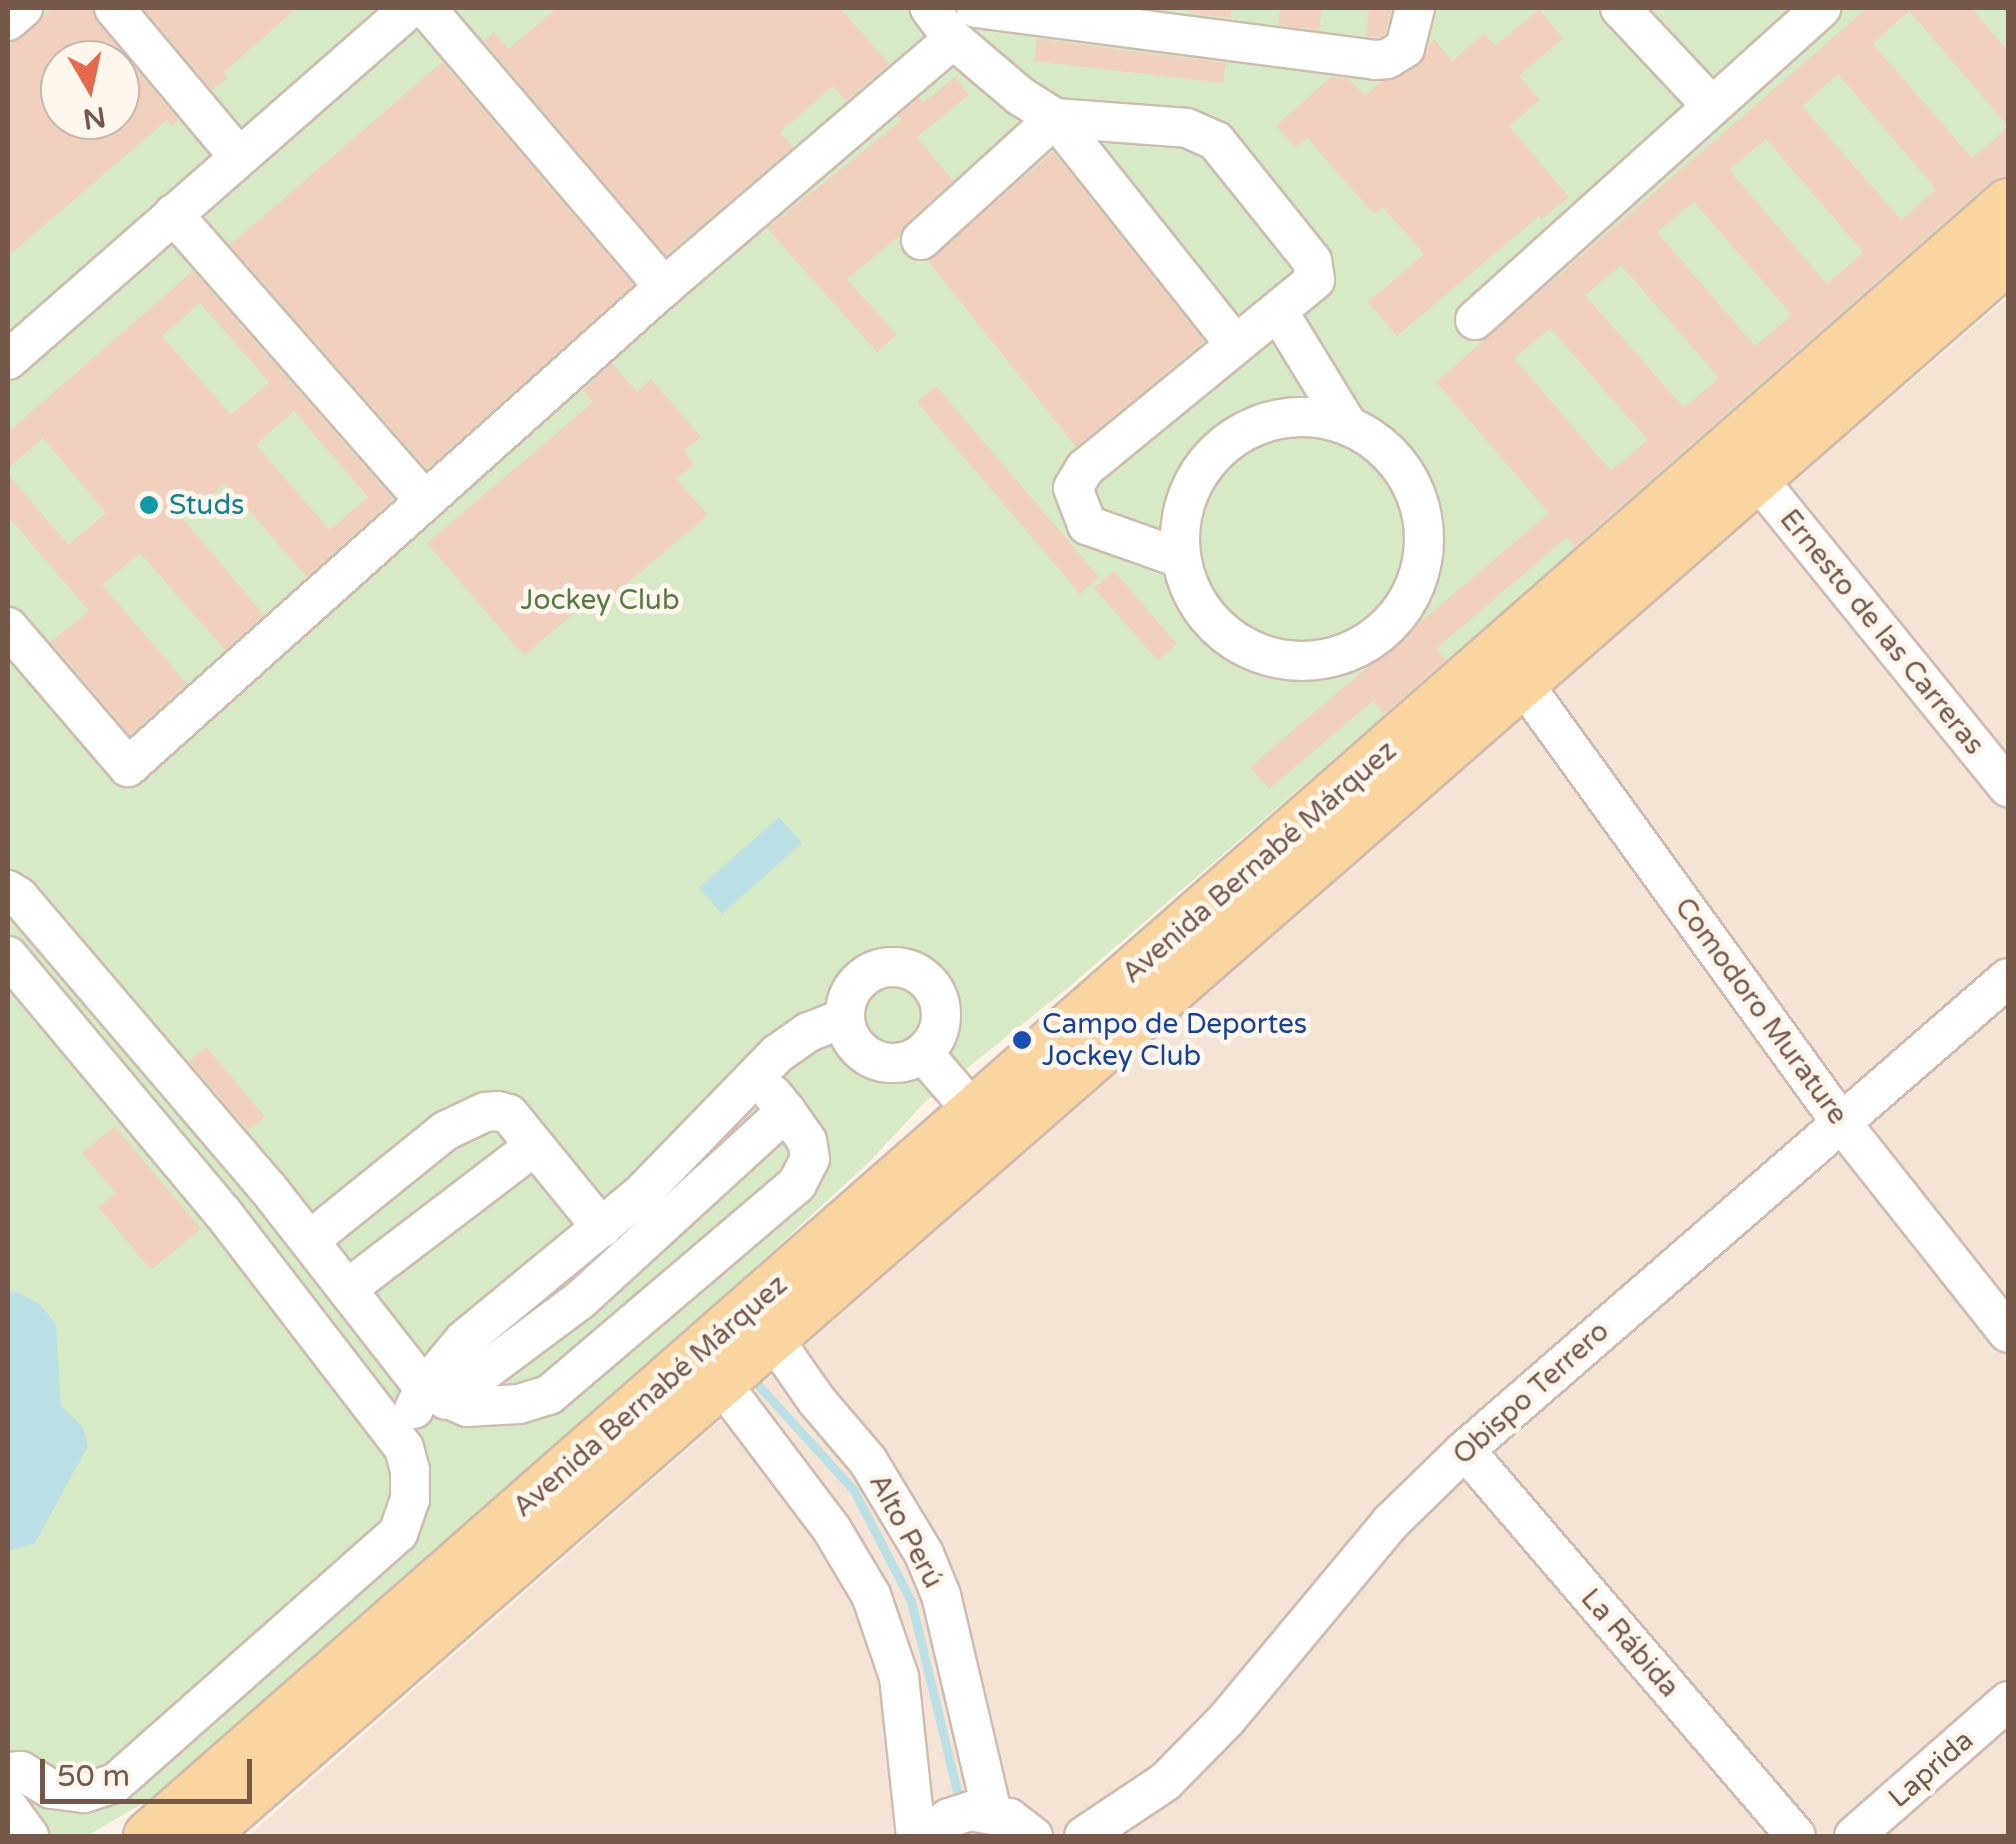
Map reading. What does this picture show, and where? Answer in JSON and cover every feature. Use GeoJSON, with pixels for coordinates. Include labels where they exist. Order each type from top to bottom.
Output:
{"type":"FeatureCollection","features":[{"type":"Feature","properties":{"kind":"main road","name":"Avenida Bernabé Márquez"},"geometry":{"type":"LineString","coordinates":[[202,1836],[722,1384],[986,1127],[2008,203]]}},
{"type":"Feature","properties":{"kind":"main road","name":"Avenida Bernabé Márquez"},"geometry":{"type":"LineString","coordinates":[[148,1836],[986,1127],[1522,682],[2008,259]]}},
{"type":"Feature","properties":{"kind":"street"},"geometry":{"type":"LineString","coordinates":[[8,20],[22,8]]}},
{"type":"Feature","properties":{"kind":"street"},"geometry":{"type":"LineString","coordinates":[[114,8],[239,157]]}},
{"type":"Feature","properties":{"kind":"street"},"geometry":{"type":"LineString","coordinates":[[8,360],[410,8]]}},
{"type":"Feature","properties":{"kind":"street"},"geometry":{"type":"LineString","coordinates":[[426,8],[664,288]]}},
{"type":"Feature","properties":{"kind":"street"},"geometry":{"type":"LineString","coordinates":[[930,8],[952,39],[1020,96],[1055,118],[1235,344]]}},
{"type":"Feature","properties":{"kind":"street"},"geometry":{"type":"LineString","coordinates":[[976,8],[1374,60],[1387,59],[1406,48],[1416,8]]}},
{"type":"Feature","properties":{"kind":"street"},"geometry":{"type":"LineString","coordinates":[[1620,8],[1712,106]]}},
{"type":"Feature","properties":{"kind":"street"},"geometry":{"type":"LineString","coordinates":[[1474,320],[1822,8]]}},
{"type":"Feature","properties":{"kind":"street"},"geometry":{"type":"LineString","coordinates":[[8,627],[128,767],[664,288],[952,39]]}},
{"type":"Feature","properties":{"kind":"street"},"geometry":{"type":"LineString","coordinates":[[921,240],[1055,118],[1187,128],[1216,140],[1315,268],[1315,280],[1085,468],[1073,488],[1087,525],[1180,558]]}},
{"type":"Feature","properties":{"kind":"street"},"geometry":{"type":"LineString","coordinates":[[173,214],[425,501]]}},
{"type":"Feature","properties":{"kind":"street"},"geometry":{"type":"LineString","coordinates":[[1278,311],[1347,424]]}},
{"type":"Feature","properties":{"kind":"street"},"geometry":{"type":"LineString","coordinates":[[1305,415],[1347,424],[1384,446],[1410,479],[1424,520],[1424,562],[1414,589],[1408,602],[1380,634],[1342,655],[1300,662],[1258,654],[1221,631],[1194,598],[1180,558],[1181,515],[1196,475],[1225,443],[1262,422],[1305,415]]}},
{"type":"Feature","properties":{"kind":"street","name":"Ernesto de las Carreras"},"geometry":{"type":"LineString","coordinates":[[1756,477],[2008,787]]}},
{"type":"Feature","properties":{"kind":"street","name":"Comodoro Murature"},"geometry":{"type":"LineString","coordinates":[[1522,682],[1840,1121],[2008,1333]]}},
{"type":"Feature","properties":{"kind":"street"},"geometry":{"type":"LineString","coordinates":[[8,890],[20,898],[310,1240],[435,1394],[467,1408],[519,1404],[549,1395],[797,1184],[810,1159],[807,1142],[756,1073]]}},
{"type":"Feature","properties":{"kind":"street"},"geometry":{"type":"LineString","coordinates":[[8,956],[189,1170],[404,1448],[410,1470],[410,1499],[398,1533],[115,1783],[84,1793],[51,1790],[22,1771],[8,1772]]}},
{"type":"Feature","properties":{"kind":"street"},"geometry":{"type":"LineString","coordinates":[[893,966],[923,976],[940,1001],[940,1030],[923,1054],[896,1064],[867,1056],[848,1033],[844,1018],[846,1002],[864,976],[893,966]]}},
{"type":"Feature","properties":{"kind":"street","name":"Obispo Terrero"},"geometry":{"type":"LineString","coordinates":[[1084,1836],[1165,1782],[1226,1720],[1391,1522],[1465,1450],[2008,978]]}},
{"type":"Feature","properties":{"kind":"street"},"geometry":{"type":"LineString","coordinates":[[435,1394],[464,1340],[602,1228],[672,1163],[756,1073],[809,1032],[844,1018]]}},
{"type":"Feature","properties":{"kind":"street"},"geometry":{"type":"LineString","coordinates":[[923,1054],[986,1127]]}},
{"type":"Feature","properties":{"kind":"street"},"geometry":{"type":"LineString","coordinates":[[404,1448],[412,1413],[435,1394],[579,1302],[786,1111]]}},
{"type":"Feature","properties":{"kind":"street"},"geometry":{"type":"LineString","coordinates":[[310,1240],[445,1131],[484,1112],[509,1114],[602,1228]]}},
{"type":"Feature","properties":{"kind":"street"},"geometry":{"type":"LineString","coordinates":[[348,1288],[535,1146]]}},
{"type":"Feature","properties":{"kind":"street","name":"Alto Perú"},"geometry":{"type":"LineString","coordinates":[[772,1338],[818,1402],[868,1461],[924,1554],[940,1595],[992,1812]]}},
{"type":"Feature","properties":{"kind":"street"},"geometry":{"type":"LineString","coordinates":[[722,1384],[820,1512],[871,1595],[899,1677],[916,1836]]}},
{"type":"Feature","properties":{"kind":"street","name":"La Rábida"},"geometry":{"type":"LineString","coordinates":[[1465,1450],[1796,1836]]}},
{"type":"Feature","properties":{"kind":"street","name":"Laprida"},"geometry":{"type":"LineString","coordinates":[[1854,1836],[2008,1700]]}},
{"type":"Feature","properties":{"kind":"street"},"geometry":{"type":"LineString","coordinates":[[8,1807],[28,1836]]}},
{"type":"Feature","properties":{"kind":"street"},"geometry":{"type":"LineString","coordinates":[[925,1836],[948,1818],[992,1812],[1009,1818],[1032,1836]]}},
{"type":"Feature","properties":{"kind":"shaded area"},"geometry":{"type":"Polygon","coordinates":[[[2008,297],[2008,1836],[248,1836],[1522,715],[2008,297]]]}},
{"type":"Feature","properties":{"kind":"green space","name":"Jockey Club"},"geometry":{"type":"Polygon","coordinates":[[[8,8],[2008,8],[2008,179],[1070,986],[926,1101],[868,1163],[533,1473],[177,1783],[87,1836],[8,1836],[8,8]]]}},
{"type":"Feature","properties":{"kind":"water"},"geometry":{"type":"Polygon","coordinates":[[[779,817],[802,843],[722,914],[699,888],[779,817]]]}},
{"type":"Feature","properties":{"kind":"water"},"geometry":{"type":"Polygon","coordinates":[[[15,1291],[40,1304],[56,1325],[61,1406],[83,1427],[88,1446],[35,1543],[8,1551],[8,1292],[15,1291]]]}},
{"type":"Feature","properties":{"kind":"building"},"geometry":{"type":"Polygon","coordinates":[[[53,8],[92,8],[97,22],[112,40],[40,40],[40,140],[140,140],[140,74],[178,120],[172,125],[167,120],[8,256],[8,47],[53,8]]]}},
{"type":"Feature","properties":{"kind":"building"},"geometry":{"type":"Polygon","coordinates":[[[143,8],[297,8],[224,72],[228,77],[212,90],[143,8]]]}},
{"type":"Feature","properties":{"kind":"building"},"geometry":{"type":"Polygon","coordinates":[[[557,8],[840,8],[889,64],[846,101],[833,86],[780,132],[793,147],[666,255],[484,41],[493,32],[508,49],[557,8]]]}},
{"type":"Feature","properties":{"kind":"building"},"geometry":{"type":"Polygon","coordinates":[[[1191,8],[1232,8],[1231,18],[1190,13],[1191,8]]]}},
{"type":"Feature","properties":{"kind":"building"},"geometry":{"type":"Polygon","coordinates":[[[1280,8],[1322,8],[1319,30],[1278,25],[1280,8]]]}},
{"type":"Feature","properties":{"kind":"building"},"geometry":{"type":"Polygon","coordinates":[[[1369,8],[1392,8],[1385,34],[1380,37],[1366,36],[1369,8]]]}},
{"type":"Feature","properties":{"kind":"building"},"geometry":{"type":"Polygon","coordinates":[[[1867,8],[1971,8],[2008,51],[2008,126],[1909,11],[1873,44],[1972,158],[2008,127],[2008,176],[1990,182],[1575,546],[1567,537],[1436,649],[1446,660],[1384,714],[1373,701],[1269,789],[1250,767],[1549,513],[1436,382],[1867,8]],[[1838,74],[1802,106],[1901,220],[1936,189],[1838,74]],[[1766,139],[1729,170],[1827,284],[1863,252],[1766,139]],[[1694,202],[1657,232],[1755,346],[1792,315],[1694,202]],[[1621,265],[1585,295],[1684,408],[1719,378],[1621,265]],[[1550,328],[1514,358],[1611,471],[1648,440],[1550,328]]]}},
{"type":"Feature","properties":{"kind":"building"},"geometry":{"type":"Polygon","coordinates":[[[1539,9],[1563,38],[1519,76],[1540,100],[1509,126],[1569,197],[1542,219],[1539,216],[1397,336],[1368,302],[1424,254],[1383,207],[1374,214],[1307,138],[1295,147],[1276,126],[1331,77],[1349,79],[1364,96],[1381,82],[1417,67],[1434,39],[1452,61],[1484,34],[1495,46],[1539,9]]]}},
{"type":"Feature","properties":{"kind":"building"},"geometry":{"type":"Polygon","coordinates":[[[1037,39],[1226,63],[1223,83],[1034,61],[1037,39]]]}},
{"type":"Feature","properties":{"kind":"building"},"geometry":{"type":"Polygon","coordinates":[[[442,62],[633,285],[427,469],[230,245],[442,62]]]}},
{"type":"Feature","properties":{"kind":"building"},"geometry":{"type":"Polygon","coordinates":[[[955,77],[969,95],[917,137],[953,181],[906,223],[899,236],[847,279],[897,335],[877,352],[767,228],[902,120],[898,116],[919,98],[923,103],[955,77]]]}},
{"type":"Feature","properties":{"kind":"building"},"geometry":{"type":"Polygon","coordinates":[[[1053,152],[1204,341],[1076,447],[928,261],[1053,152]]]}},
{"type":"Feature","properties":{"kind":"building","name":"Studs"},"geometry":{"type":"Polygon","coordinates":[[[193,271],[393,499],[307,577],[225,483],[183,519],[264,615],[225,650],[140,553],[102,585],[187,684],[130,735],[51,642],[89,611],[8,516],[8,474],[68,545],[106,513],[43,438],[8,468],[8,432],[193,271]],[[200,303],[162,336],[231,415],[269,382],[200,303]],[[294,411],[256,445],[330,530],[368,497],[294,411]]]}},
{"type":"Feature","properties":{"kind":"building"},"geometry":{"type":"Polygon","coordinates":[[[612,363],[637,392],[651,379],[701,437],[684,451],[694,464],[676,479],[708,515],[610,598],[602,589],[524,656],[427,543],[593,402],[583,390],[612,363]]]}},
{"type":"Feature","properties":{"kind":"building"},"geometry":{"type":"Polygon","coordinates":[[[936,386],[1099,577],[1080,594],[917,402],[936,386]]]}},
{"type":"Feature","properties":{"kind":"building"},"geometry":{"type":"Polygon","coordinates":[[[1114,571],[1177,644],[1158,661],[1094,588],[1114,571]]]}},
{"type":"Feature","properties":{"kind":"building"},"geometry":{"type":"Polygon","coordinates":[[[206,1047],[265,1117],[248,1130],[189,1061],[206,1047]]]}},
{"type":"Feature","properties":{"kind":"building"},"geometry":{"type":"Polygon","coordinates":[[[115,1126],[201,1229],[151,1270],[98,1207],[116,1193],[82,1153],[115,1126]]]}},
{"type":"Feature","properties":{"kind":"waterway"},"geometry":{"type":"LineString","coordinates":[[750,1376],[853,1489],[911,1601],[959,1799]]}},
{"type":"Feature","properties":{"kind":"place","name":"Studs"},"geometry":{"type":"Point","coordinates":[149,505]}},
{"type":"Feature","properties":{"kind":"place","name":"Campo de Deportes Jockey Club"},"geometry":{"type":"Point","coordinates":[1022,1040]}}]}
